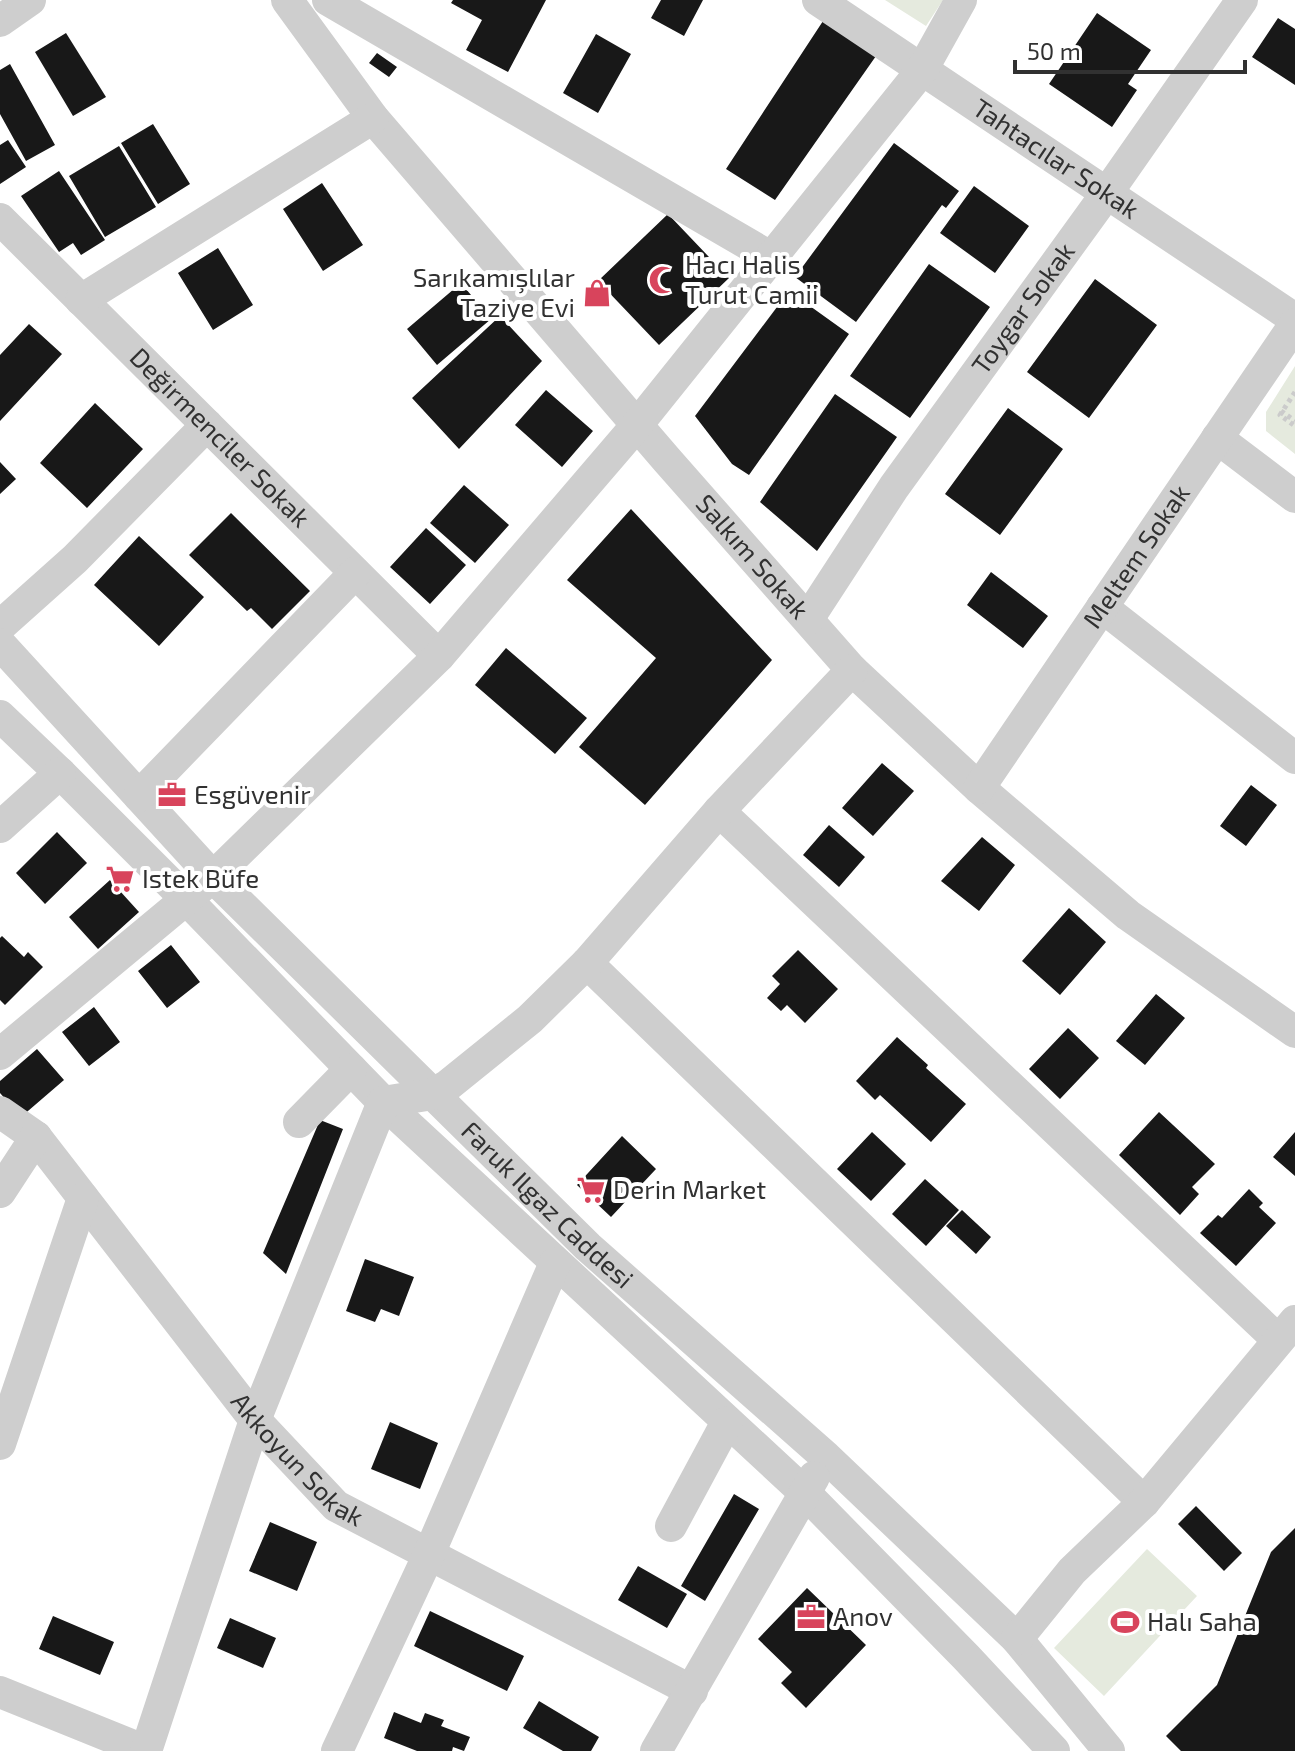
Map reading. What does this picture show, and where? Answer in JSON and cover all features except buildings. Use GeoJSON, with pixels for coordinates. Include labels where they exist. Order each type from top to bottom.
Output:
{"type":"FeatureCollection","features":[{"type":"Feature","properties":{"kind":"street"},"geometry":{"type":"LineString","coordinates":[[0,21],[30,0]]}},
{"type":"Feature","properties":{"kind":"street","name":"Salkım Sokak"},"geometry":{"type":"LineString","coordinates":[[287,0],[373,118],[852,670],[979,788],[1128,915],[1295,1032]]}},
{"type":"Feature","properties":{"kind":"street"},"geometry":{"type":"LineString","coordinates":[[328,0],[772,258]]}},
{"type":"Feature","properties":{"kind":"street","name":"Tahtacılar Sokak"},"geometry":{"type":"LineString","coordinates":[[818,0],[1295,321]]}},
{"type":"Feature","properties":{"kind":"street"},"geometry":{"type":"LineString","coordinates":[[0,1054],[213,877],[439,656],[637,425],[922,70],[961,0]]}},
{"type":"Feature","properties":{"kind":"street","name":"Toygar Sokak"},"geometry":{"type":"LineString","coordinates":[[808,619],[894,487],[1242,0]]}},
{"type":"Feature","properties":{"kind":"street"},"geometry":{"type":"LineString","coordinates":[[81,300],[373,118]]}},
{"type":"Feature","properties":{"kind":"street","name":"Değirmenciler Sokak"},"geometry":{"type":"LineString","coordinates":[[0,219],[439,656]]}},
{"type":"Feature","properties":{"kind":"street","name":"Meltem Sokak"},"geometry":{"type":"LineString","coordinates":[[979,788],[1295,321]]}},
{"type":"Feature","properties":{"kind":"street"},"geometry":{"type":"LineString","coordinates":[[0,626],[75,559],[207,425]]}},
{"type":"Feature","properties":{"kind":"street"},"geometry":{"type":"LineString","coordinates":[[1217,438],[1295,497]]}},
{"type":"Feature","properties":{"kind":"street"},"geometry":{"type":"LineString","coordinates":[[139,796],[355,573]]}},
{"type":"Feature","properties":{"kind":"street"},"geometry":{"type":"LineString","coordinates":[[1102,607],[1295,758]]}},
{"type":"Feature","properties":{"kind":"street","name":"Faruk Ilgaz Caddesi"},"geometry":{"type":"LineString","coordinates":[[0,644],[213,877],[588,1247],[826,1457],[1017,1639],[1109,1751]]}},
{"type":"Feature","properties":{"kind":"street"},"geometry":{"type":"LineString","coordinates":[[0,1692],[146,1751],[255,1420],[383,1102],[433,1094],[530,1019],[587,963],[719,811],[852,670]]}},
{"type":"Feature","properties":{"kind":"street","name":"Faruk Ilgaz Caddesi"},"geometry":{"type":"LineString","coordinates":[[0,716],[186,899],[383,1102],[805,1493],[1054,1751]]}},
{"type":"Feature","properties":{"kind":"street"},"geometry":{"type":"LineString","coordinates":[[0,827],[60,773]]}},
{"type":"Feature","properties":{"kind":"street"},"geometry":{"type":"LineString","coordinates":[[719,811],[1286,1331],[1144,1502],[1072,1571],[1017,1639]]}},
{"type":"Feature","properties":{"kind":"street"},"geometry":{"type":"LineString","coordinates":[[587,963],[1144,1502]]}},
{"type":"Feature","properties":{"kind":"street"},"geometry":{"type":"LineString","coordinates":[[299,1122],[351,1069]]}},
{"type":"Feature","properties":{"kind":"street","name":"Akkoyun Sokak"},"geometry":{"type":"LineString","coordinates":[[0,1112],[36,1137],[255,1420],[336,1506],[692,1691]]}},
{"type":"Feature","properties":{"kind":"street"},"geometry":{"type":"LineString","coordinates":[[0,1192],[36,1137]]}},
{"type":"Feature","properties":{"kind":"street"},"geometry":{"type":"LineString","coordinates":[[0,1444],[83,1198]]}},
{"type":"Feature","properties":{"kind":"street"},"geometry":{"type":"LineString","coordinates":[[337,1751],[429,1554],[555,1263]]}},
{"type":"Feature","properties":{"kind":"street"},"geometry":{"type":"LineString","coordinates":[[671,1526],[727,1422]]}},
{"type":"Feature","properties":{"kind":"street"},"geometry":{"type":"LineString","coordinates":[[656,1751],[826,1457]]}},
{"type":"Feature","properties":{"kind":"path"},"geometry":{"type":"LineString","coordinates":[[1295,392],[1280,415],[1295,423]]}},
{"type":"Feature","properties":{"kind":"path"},"geometry":{"type":"LineString","coordinates":[[1281,411],[1295,423]]}},
{"type":"Feature","properties":{"kind":"shaded area"},"geometry":{"type":"Polygon","coordinates":[[[885,0],[943,0],[926,26],[885,0]]]}},
{"type":"Feature","properties":{"kind":"shaded area"},"geometry":{"type":"Polygon","coordinates":[[[1295,366],[1295,454],[1266,431],[1266,412],[1295,366]]]}},
{"type":"Feature","properties":{"kind":"shaded area","name":"Halı Saha"},"geometry":{"type":"Polygon","coordinates":[[[1147,1549],[1197,1596],[1104,1696],[1054,1648],[1147,1549]]]}},
{"type":"Feature","properties":{"kind":"place","name":"Hacı Halis Turut Camii"},"geometry":{"type":"Point","coordinates":[663,280]}},
{"type":"Feature","properties":{"kind":"place","name":"Sarıkamışlılar Taziye Evi"},"geometry":{"type":"Point","coordinates":[597,293]}},
{"type":"Feature","properties":{"kind":"place","name":"Esgüvenir"},"geometry":{"type":"Point","coordinates":[172,795]}},
{"type":"Feature","properties":{"kind":"place","name":"Istek Büfe"},"geometry":{"type":"Point","coordinates":[120,879]}},
{"type":"Feature","properties":{"kind":"place","name":"Derin Market"},"geometry":{"type":"Point","coordinates":[591,1190]}},
{"type":"Feature","properties":{"kind":"place","name":"Anov"},"geometry":{"type":"Point","coordinates":[811,1617]}},
{"type":"Feature","properties":{"kind":"place","name":"Halı Saha"},"geometry":{"type":"Point","coordinates":[1125,1622]}}]}
